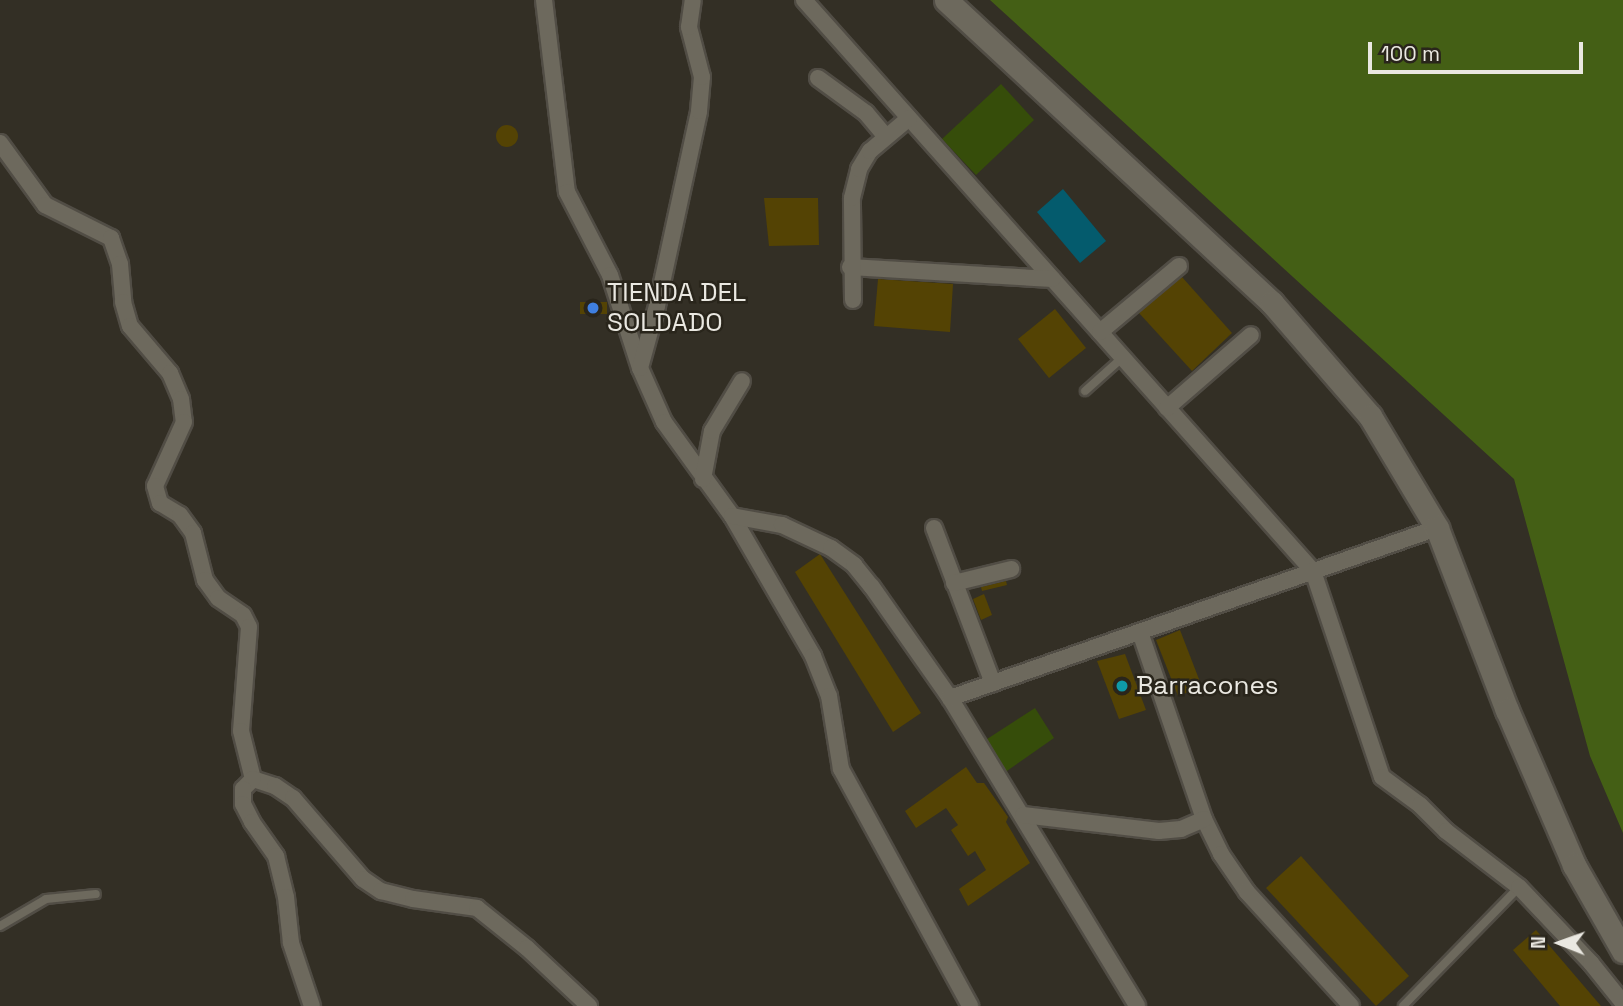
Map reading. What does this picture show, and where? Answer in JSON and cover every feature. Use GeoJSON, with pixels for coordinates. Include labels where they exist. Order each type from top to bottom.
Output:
{"type":"FeatureCollection","features":[{"type":"Feature","properties":{"kind":"main road"},"geometry":{"type":"LineString","coordinates":[[946,0],[1272,303],[1370,416],[1437,528],[1507,710],[1574,865],[1623,951]]}},
{"type":"Feature","properties":{"kind":"street"},"geometry":{"type":"LineString","coordinates":[[544,0],[567,192],[610,275],[640,368],[664,422],[732,516],[813,656],[829,696],[841,768],[970,1006]]}},
{"type":"Feature","properties":{"kind":"street"},"geometry":{"type":"LineString","coordinates":[[640,368],[657,306],[699,111],[702,78],[689,27],[694,0]]}},
{"type":"Feature","properties":{"kind":"street"},"geometry":{"type":"LineString","coordinates":[[804,0],[1312,571],[1382,776],[1420,805],[1446,831],[1520,887],[1591,962],[1623,1003]]}},
{"type":"Feature","properties":{"kind":"street"},"geometry":{"type":"LineString","coordinates":[[818,78],[866,113],[886,137]]}},
{"type":"Feature","properties":{"kind":"street"},"geometry":{"type":"LineString","coordinates":[[853,300],[850,267],[852,198],[859,169],[870,151],[909,118]]}},
{"type":"Feature","properties":{"kind":"street"},"geometry":{"type":"LineString","coordinates":[[0,143],[45,205],[111,238],[120,264],[123,302],[130,326],[170,373],[181,399],[184,422],[155,486],[160,503],[180,515],[193,533],[205,580],[218,598],[243,615],[249,627],[241,731],[253,779]]}},
{"type":"Feature","properties":{"kind":"street"},"geometry":{"type":"LineString","coordinates":[[1100,332],[1179,266]]}},
{"type":"Feature","properties":{"kind":"street"},"geometry":{"type":"LineString","coordinates":[[850,267],[1053,279]]}},
{"type":"Feature","properties":{"kind":"street"},"geometry":{"type":"LineString","coordinates":[[1167,408],[1251,335]]}},
{"type":"Feature","properties":{"kind":"street"},"geometry":{"type":"LineString","coordinates":[[703,479],[712,431],[741,381]]}},
{"type":"Feature","properties":{"kind":"street"},"geometry":{"type":"LineString","coordinates":[[732,516],[782,525],[831,548],[854,565],[950,698],[1138,1006]]}},
{"type":"Feature","properties":{"kind":"street"},"geometry":{"type":"LineString","coordinates":[[934,528],[993,683]]}},
{"type":"Feature","properties":{"kind":"street"},"geometry":{"type":"LineString","coordinates":[[950,698],[1437,528]]}},
{"type":"Feature","properties":{"kind":"street"},"geometry":{"type":"LineString","coordinates":[[954,583],[1011,569]]}},
{"type":"Feature","properties":{"kind":"street"},"geometry":{"type":"LineString","coordinates":[[1140,632],[1204,819],[1221,854],[1247,892],[1351,1006]]}},
{"type":"Feature","properties":{"kind":"street"},"geometry":{"type":"LineString","coordinates":[[253,779],[243,789],[243,804],[276,856],[286,897],[291,943],[312,1006]]}},
{"type":"Feature","properties":{"kind":"street"},"geometry":{"type":"LineString","coordinates":[[253,779],[261,780],[293,798],[363,879],[381,891],[413,900],[477,908],[527,948],[589,1006]]}},
{"type":"Feature","properties":{"kind":"street"},"geometry":{"type":"LineString","coordinates":[[1023,815],[1159,831],[1181,829],[1204,819]]}},
{"type":"Feature","properties":{"kind":"lane"},"geometry":{"type":"LineString","coordinates":[[1085,391],[1122,358]]}},
{"type":"Feature","properties":{"kind":"lane"},"geometry":{"type":"LineString","coordinates":[[1403,1006],[1520,887]]}},
{"type":"Feature","properties":{"kind":"lane"},"geometry":{"type":"LineString","coordinates":[[0,926],[46,898],[96,894]]}},
{"type":"Feature","properties":{"kind":"green space"},"geometry":{"type":"Polygon","coordinates":[[[990,0],[1623,0],[1623,833],[1590,756],[1514,479],[990,0]]]}},
{"type":"Feature","properties":{"kind":"green space"},"geometry":{"type":"Polygon","coordinates":[[[1001,84],[1034,120],[976,175],[942,139],[1001,84]]]}},
{"type":"Feature","properties":{"kind":"green space"},"geometry":{"type":"Polygon","coordinates":[[[1035,708],[1054,738],[1004,773],[984,741],[1035,708]]]}},
{"type":"Feature","properties":{"kind":"water"},"geometry":{"type":"Polygon","coordinates":[[[1063,189],[1106,241],[1080,263],[1037,212],[1063,189]]]}},
{"type":"Feature","properties":{"kind":"building"},"geometry":{"type":"Polygon","coordinates":[[[507,125],[517,132],[518,136],[511,146],[507,147],[497,140],[496,136],[503,126],[507,125]]]}},
{"type":"Feature","properties":{"kind":"building"},"geometry":{"type":"Polygon","coordinates":[[[764,198],[818,198],[819,245],[769,246],[764,198]]]}},
{"type":"Feature","properties":{"kind":"building"},"geometry":{"type":"Polygon","coordinates":[[[1182,277],[1232,333],[1192,371],[1139,313],[1182,277]]]}},
{"type":"Feature","properties":{"kind":"building"},"geometry":{"type":"Polygon","coordinates":[[[878,279],[953,284],[950,332],[874,326],[878,279]]]}},
{"type":"Feature","properties":{"kind":"building","name":"TIENDA DEL SOLDADO"},"geometry":{"type":"Polygon","coordinates":[[[580,302],[607,302],[607,314],[580,314],[580,302]]]}},
{"type":"Feature","properties":{"kind":"building"},"geometry":{"type":"Polygon","coordinates":[[[1055,309],[1086,348],[1049,378],[1018,339],[1055,309]]]}},
{"type":"Feature","properties":{"kind":"building"},"geometry":{"type":"Polygon","coordinates":[[[820,554],[921,713],[893,732],[795,572],[820,554]]]}},
{"type":"Feature","properties":{"kind":"building"},"geometry":{"type":"Polygon","coordinates":[[[1006,581],[1007,585],[982,591],[981,587],[1006,581]]]}},
{"type":"Feature","properties":{"kind":"building"},"geometry":{"type":"Polygon","coordinates":[[[984,594],[992,615],[981,620],[973,599],[984,594]]]}},
{"type":"Feature","properties":{"kind":"building"},"geometry":{"type":"Polygon","coordinates":[[[1180,630],[1202,687],[1178,696],[1156,640],[1180,630]]]}},
{"type":"Feature","properties":{"kind":"building","name":"Barracones"},"geometry":{"type":"Polygon","coordinates":[[[1125,654],[1146,710],[1119,719],[1097,661],[1125,654]]]}},
{"type":"Feature","properties":{"kind":"building"},"geometry":{"type":"Polygon","coordinates":[[[966,767],[977,783],[984,783],[1008,817],[1006,822],[1030,863],[968,906],[959,889],[986,870],[975,851],[968,856],[951,830],[958,825],[946,808],[916,828],[905,811],[966,767]]]}},
{"type":"Feature","properties":{"kind":"building"},"geometry":{"type":"Polygon","coordinates":[[[1301,856],[1409,976],[1376,1006],[1266,888],[1301,856]]]}},
{"type":"Feature","properties":{"kind":"building"},"geometry":{"type":"Polygon","coordinates":[[[1536,930],[1601,1006],[1560,1006],[1513,950],[1536,930]]]}},
{"type":"Feature","properties":{"kind":"place","name":"TIENDA DEL SOLDADO"},"geometry":{"type":"Point","coordinates":[593,308]}},
{"type":"Feature","properties":{"kind":"place","name":"Barracones"},"geometry":{"type":"Point","coordinates":[1122,686]}}]}
